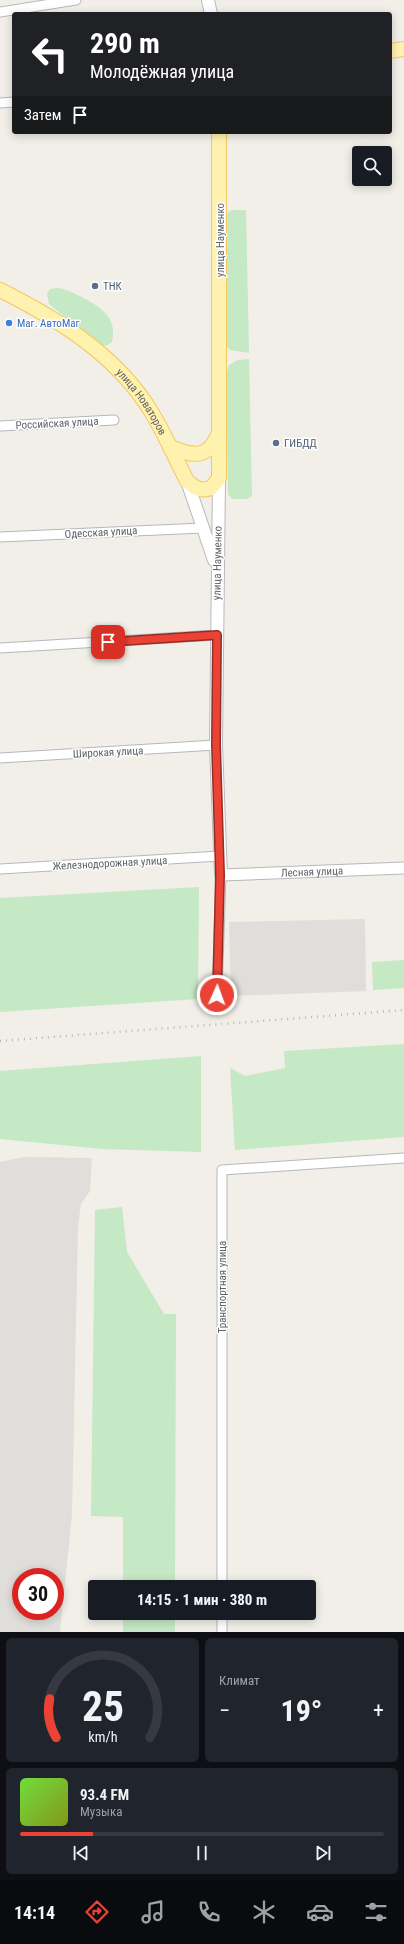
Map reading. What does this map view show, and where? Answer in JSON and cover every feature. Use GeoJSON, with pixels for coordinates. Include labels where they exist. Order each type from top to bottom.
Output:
{"type":"FeatureCollection","features":[{"type":"Feature","properties":{"kind":"main road"},"geometry":{"type":"LineString","coordinates":[[208,0],[211,12]]}},
{"type":"Feature","properties":{"kind":"main road"},"geometry":{"type":"LineString","coordinates":[[392,51],[404,49]]}},
{"type":"Feature","properties":{"kind":"main road","name":"улица Науменко"},"geometry":{"type":"LineString","coordinates":[[219,134],[219,433],[209,453],[219,478],[216,745],[220,875]]}},
{"type":"Feature","properties":{"kind":"main road","name":"улица Новаторов"},"geometry":{"type":"LineString","coordinates":[[0,290],[58,321],[99,352],[133,386],[152,412],[187,481],[217,567]]}},
{"type":"Feature","properties":{"kind":"main road"},"geometry":{"type":"LineString","coordinates":[[170,447],[192,455],[209,453]]}},
{"type":"Feature","properties":{"kind":"main road"},"geometry":{"type":"LineString","coordinates":[[209,453],[190,467],[187,481],[194,487],[206,490],[211,488],[219,478]]}},
{"type":"Feature","properties":{"kind":"street"},"geometry":{"type":"LineString","coordinates":[[0,12],[76,0]]}},
{"type":"Feature","properties":{"kind":"street"},"geometry":{"type":"LineString","coordinates":[[0,103],[12,102]]}},
{"type":"Feature","properties":{"kind":"street","name":"Российская улица"},"geometry":{"type":"LineString","coordinates":[[0,426],[114,420]]}},
{"type":"Feature","properties":{"kind":"street","name":"Одесская улица"},"geometry":{"type":"LineString","coordinates":[[0,537],[203,528]]}},
{"type":"Feature","properties":{"kind":"street"},"geometry":{"type":"LineString","coordinates":[[0,648],[217,635]]}},
{"type":"Feature","properties":{"kind":"street","name":"Широкая улица"},"geometry":{"type":"LineString","coordinates":[[0,758],[216,745]]}},
{"type":"Feature","properties":{"kind":"street","name":"Железнодорожная улица"},"geometry":{"type":"LineString","coordinates":[[0,869],[220,856]]}},
{"type":"Feature","properties":{"kind":"street","name":"Лесная улица"},"geometry":{"type":"LineString","coordinates":[[220,875],[404,868]]}},
{"type":"Feature","properties":{"kind":"street","name":"улица Науменко"},"geometry":{"type":"LineString","coordinates":[[217,995],[220,875]]}},
{"type":"Feature","properties":{"kind":"street","name":"Транспортная улица"},"geometry":{"type":"LineString","coordinates":[[222,1580],[222,1170],[404,1158]]}},
{"type":"Feature","properties":{"kind":"street"},"geometry":{"type":"LineString","coordinates":[[222,1620],[222,1632]]}},
{"type":"Feature","properties":{"kind":"shaded area"},"geometry":{"type":"Polygon","coordinates":[[[365,919],[366,991],[231,996],[229,922],[365,919]]]}},
{"type":"Feature","properties":{"kind":"shaded area"},"geometry":{"type":"Polygon","coordinates":[[[23,1157],[92,1158],[90,1191],[81,1204],[78,1226],[72,1515],[64,1593],[64,1568],[12,1568],[12,1620],[61,1620],[60,1632],[0,1632],[0,1162],[23,1157]]]}},
{"type":"Feature","properties":{"kind":"green space"},"geometry":{"type":"Polygon","coordinates":[[[232,210],[246,210],[249,353],[230,350],[226,345],[226,217],[228,212],[232,210]]]}},
{"type":"Feature","properties":{"kind":"green space"},"geometry":{"type":"Polygon","coordinates":[[[56,288],[66,290],[82,297],[101,309],[110,319],[113,333],[112,342],[108,345],[101,346],[49,304],[47,294],[50,289],[56,288]]]}},
{"type":"Feature","properties":{"kind":"green space"},"geometry":{"type":"Polygon","coordinates":[[[249,359],[252,496],[247,499],[232,499],[228,494],[226,374],[229,365],[238,360],[249,359]]]}},
{"type":"Feature","properties":{"kind":"green space"},"geometry":{"type":"Polygon","coordinates":[[[199,887],[198,999],[0,1012],[0,898],[199,887]]]}},
{"type":"Feature","properties":{"kind":"green space"},"geometry":{"type":"Polygon","coordinates":[[[404,960],[404,988],[373,990],[372,962],[404,960]]]}},
{"type":"Feature","properties":{"kind":"green space"},"geometry":{"type":"Polygon","coordinates":[[[404,1044],[404,1137],[235,1150],[230,1068],[245,1076],[285,1068],[284,1051],[404,1044]]]}},
{"type":"Feature","properties":{"kind":"green space"},"geometry":{"type":"Polygon","coordinates":[[[201,1056],[201,1152],[102,1149],[0,1139],[0,1071],[201,1056]]]}},
{"type":"Feature","properties":{"kind":"green space"},"geometry":{"type":"Polygon","coordinates":[[[122,1207],[127,1252],[164,1314],[176,1314],[175,1580],[123,1580],[123,1517],[91,1516],[95,1210],[122,1207]]]}},
{"type":"Feature","properties":{"kind":"green space"},"geometry":{"type":"Polygon","coordinates":[[[123,1620],[175,1620],[175,1632],[123,1632],[123,1620]]]}},
{"type":"Feature","properties":{"kind":"railway"},"geometry":{"type":"LineString","coordinates":[[0,1041],[404,1010]]}},
{"type":"Feature","properties":{"kind":"place","name":"ТНК"},"geometry":{"type":"Point","coordinates":[95,286]}},
{"type":"Feature","properties":{"kind":"place","name":"Маг. АвтоМаг"},"geometry":{"type":"Point","coordinates":[9,323]}},
{"type":"Feature","properties":{"kind":"place","name":"ГИБДД"},"geometry":{"type":"Point","coordinates":[276,443]}},
{"type":"Feature","properties":{"kind":"route"},"geometry":{"type":"LineString","coordinates":[[108,642],[217,635],[216,745],[220,875],[217,995]]}}]}
